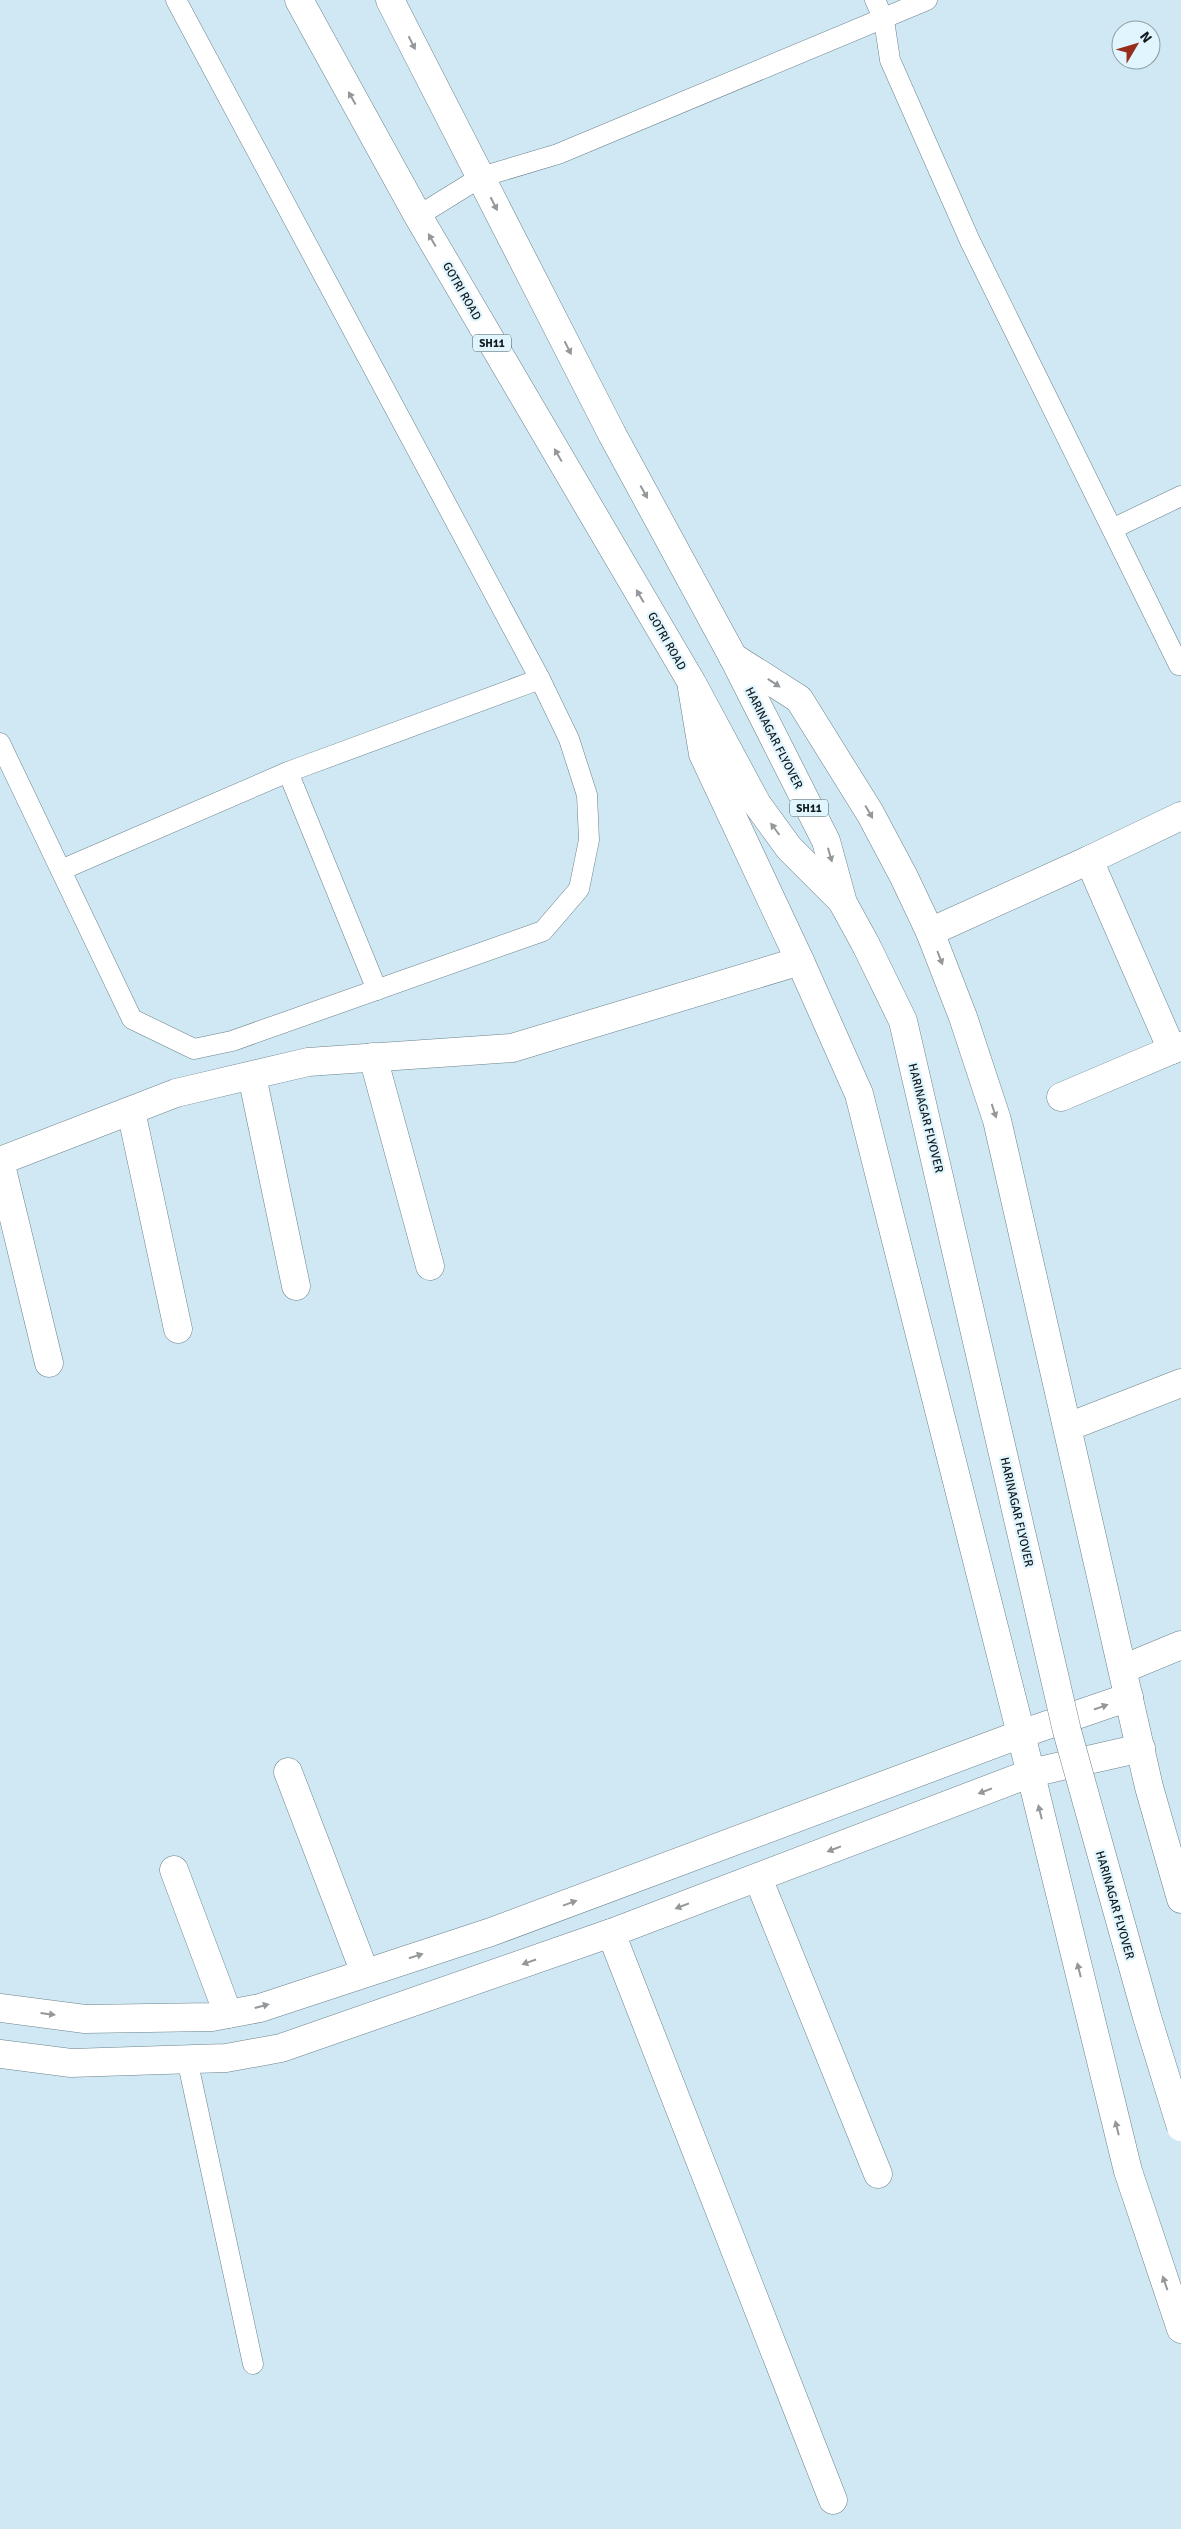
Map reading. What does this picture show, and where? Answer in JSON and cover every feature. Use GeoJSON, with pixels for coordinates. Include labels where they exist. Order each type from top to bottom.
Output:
{"type":"FeatureCollection","features":[{"type":"Feature","properties":{"kind":"street","name":"GOTRI ROAD"},"geometry":{"type":"LineString","coordinates":[[299,0],[418,216],[692,683]]}},
{"type":"Feature","properties":{"kind":"street","name":"SH11"},"geometry":{"type":"LineString","coordinates":[[390,0],[612,434],[733,657]]}},
{"type":"Feature","properties":{"kind":"street","name":"HARINAGAR FLYOVER"},"geometry":{"type":"LineString","coordinates":[[733,657],[826,841],[843,903],[903,1021],[1067,1731],[1147,2017],[1181,2127]]}},
{"type":"Feature","properties":{"kind":"street"},"geometry":{"type":"LineString","coordinates":[[733,657],[799,699],[870,813],[904,877],[930,932],[963,1017],[997,1120],[1149,1787],[1181,1899]]}},
{"type":"Feature","properties":{"kind":"street","name":"HARINAGAR FLYOVER"},"geometry":{"type":"LineString","coordinates":[[692,683],[757,804],[784,840],[843,903]]}},
{"type":"Feature","properties":{"kind":"street"},"geometry":{"type":"LineString","coordinates":[[692,683],[703,754],[800,961],[859,1094],[1022,1734],[1128,2171],[1181,2329]]}},
{"type":"Feature","properties":{"kind":"street"},"geometry":{"type":"LineString","coordinates":[[930,932],[1181,816]]}},
{"type":"Feature","properties":{"kind":"street"},"geometry":{"type":"LineString","coordinates":[[1061,1097],[1177,1048],[1089,860]]}},
{"type":"Feature","properties":{"kind":"street"},"geometry":{"type":"LineString","coordinates":[[49,1363],[0,1161],[176,1093],[308,1062],[512,1048],[800,961]]}},
{"type":"Feature","properties":{"kind":"street"},"geometry":{"type":"LineString","coordinates":[[373,1057],[430,1266]]}},
{"type":"Feature","properties":{"kind":"street"},"geometry":{"type":"LineString","coordinates":[[252,1076],[296,1286]]}},
{"type":"Feature","properties":{"kind":"street"},"geometry":{"type":"LineString","coordinates":[[131,1111],[178,1329]]}},
{"type":"Feature","properties":{"kind":"street"},"geometry":{"type":"LineString","coordinates":[[1068,1427],[1181,1383]]}},
{"type":"Feature","properties":{"kind":"street"},"geometry":{"type":"LineString","coordinates":[[1123,1669],[1181,1645]]}},
{"type":"Feature","properties":{"kind":"street"},"geometry":{"type":"LineString","coordinates":[[0,2008],[85,2018],[212,2017],[260,2008],[490,1932],[1022,1734],[1129,1697]]}},
{"type":"Feature","properties":{"kind":"street"},"geometry":{"type":"LineString","coordinates":[[0,2054],[72,2063],[226,2058],[281,2048],[611,1933],[1031,1773],[1141,1748]]}},
{"type":"Feature","properties":{"kind":"street"},"geometry":{"type":"LineString","coordinates":[[288,1772],[364,1973]]}},
{"type":"Feature","properties":{"kind":"street"},"geometry":{"type":"LineString","coordinates":[[174,1870],[228,2014]]}},
{"type":"Feature","properties":{"kind":"street"},"geometry":{"type":"LineString","coordinates":[[758,1878],[878,2174]]}},
{"type":"Feature","properties":{"kind":"street"},"geometry":{"type":"LineString","coordinates":[[611,1933],[833,2500]]}},
{"type":"Feature","properties":{"kind":"lane"},"geometry":{"type":"LineString","coordinates":[[0,744],[132,1019],[194,1049],[232,1042],[543,931],[579,889],[589,840],[587,796],[569,739],[540,679],[176,0]]}},
{"type":"Feature","properties":{"kind":"lane"},"geometry":{"type":"LineString","coordinates":[[875,0],[884,20],[890,60],[970,241],[1179,666],[1181,665]]}},
{"type":"Feature","properties":{"kind":"lane"},"geometry":{"type":"LineString","coordinates":[[418,216],[481,177],[558,154],[884,20],[927,0]]}},
{"type":"Feature","properties":{"kind":"lane"},"geometry":{"type":"LineString","coordinates":[[1112,529],[1181,496]]}},
{"type":"Feature","properties":{"kind":"lane"},"geometry":{"type":"LineString","coordinates":[[60,870],[288,772],[540,679]]}},
{"type":"Feature","properties":{"kind":"lane"},"geometry":{"type":"LineString","coordinates":[[288,772],[377,990]]}},
{"type":"Feature","properties":{"kind":"lane"},"geometry":{"type":"LineString","coordinates":[[187,2059],[253,2364]]}}]}
